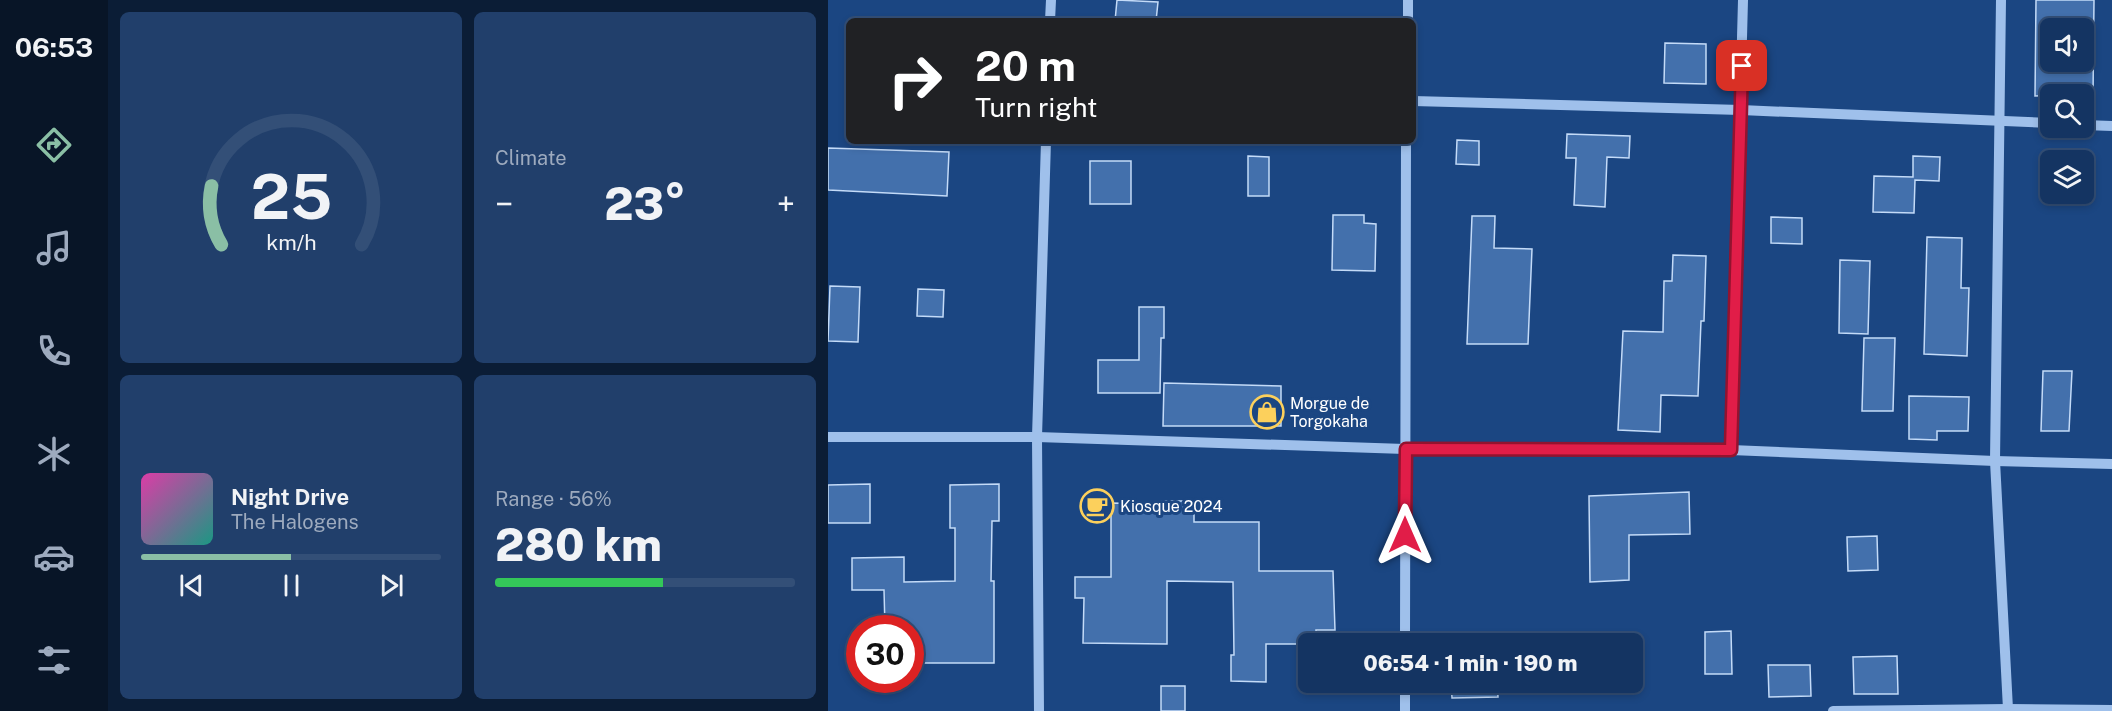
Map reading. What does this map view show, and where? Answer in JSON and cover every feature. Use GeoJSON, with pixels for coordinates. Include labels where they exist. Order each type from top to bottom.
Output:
{"type":"FeatureCollection","features":[{"type":"Feature","properties":{"kind":"street"},"geometry":{"type":"LineString","coordinates":[[1050,18],[1051,0]]}},
{"type":"Feature","properties":{"kind":"street"},"geometry":{"type":"LineString","coordinates":[[1408,0],[1408,18]]}},
{"type":"Feature","properties":{"kind":"street"},"geometry":{"type":"LineString","coordinates":[[1731,450],[1743,0]]}},
{"type":"Feature","properties":{"kind":"street"},"geometry":{"type":"LineString","coordinates":[[2001,0],[1995,461],[2008,709]]}},
{"type":"Feature","properties":{"kind":"street"},"geometry":{"type":"LineString","coordinates":[[1416,101],[2040,123]]}},
{"type":"Feature","properties":{"kind":"street"},"geometry":{"type":"LineString","coordinates":[[2094,125],[2112,126]]}},
{"type":"Feature","properties":{"kind":"street"},"geometry":{"type":"LineString","coordinates":[[1039,711],[1037,437],[1046,144]]}},
{"type":"Feature","properties":{"kind":"street"},"geometry":{"type":"LineString","coordinates":[[1405,633],[1406,144]]}},
{"type":"Feature","properties":{"kind":"street"},"geometry":{"type":"LineString","coordinates":[[828,437],[1037,437],[1406,449],[1731,450],[2112,464]]}},
{"type":"Feature","properties":{"kind":"street"},"geometry":{"type":"LineString","coordinates":[[1405,693],[1405,711]]}},
{"type":"Feature","properties":{"kind":"street"},"geometry":{"type":"LineString","coordinates":[[1833,711],[2112,710]]}},
{"type":"Feature","properties":{"kind":"building"},"geometry":{"type":"Polygon","coordinates":[[[1117,0],[1158,2],[1156,18],[1115,18],[1117,0]]]}},
{"type":"Feature","properties":{"kind":"building"},"geometry":{"type":"Polygon","coordinates":[[[2036,0],[2094,0],[2094,18],[2040,18],[2040,72],[2093,72],[2093,84],[2040,84],[2040,96],[2035,96],[2036,0]]]}},
{"type":"Feature","properties":{"kind":"building"},"geometry":{"type":"Polygon","coordinates":[[[1665,43],[1706,44],[1706,84],[1664,83],[1665,43]]]}},
{"type":"Feature","properties":{"kind":"building"},"geometry":{"type":"Polygon","coordinates":[[[1567,134],[1630,136],[1629,158],[1607,157],[1605,207],[1574,205],[1576,158],[1566,158],[1567,134]]]}},
{"type":"Feature","properties":{"kind":"building"},"geometry":{"type":"Polygon","coordinates":[[[1457,140],[1479,141],[1479,165],[1456,164],[1457,140]]]}},
{"type":"Feature","properties":{"kind":"building"},"geometry":{"type":"Polygon","coordinates":[[[828,148],[949,152],[947,196],[828,190],[828,148]]]}},
{"type":"Feature","properties":{"kind":"building"},"geometry":{"type":"Polygon","coordinates":[[[1248,156],[1269,157],[1269,196],[1248,196],[1248,156]]]}},
{"type":"Feature","properties":{"kind":"building"},"geometry":{"type":"Polygon","coordinates":[[[1913,156],[1940,157],[1939,181],[1915,180],[1914,213],[1873,212],[1874,176],[1913,177],[1913,156]]]}},
{"type":"Feature","properties":{"kind":"building"},"geometry":{"type":"Polygon","coordinates":[[[1090,161],[1131,161],[1131,204],[1090,204],[1090,161]]]}},
{"type":"Feature","properties":{"kind":"building"},"geometry":{"type":"Polygon","coordinates":[[[1333,215],[1364,215],[1364,223],[1376,224],[1375,271],[1332,270],[1333,215]]]}},
{"type":"Feature","properties":{"kind":"building"},"geometry":{"type":"Polygon","coordinates":[[[1472,216],[1495,216],[1494,248],[1532,249],[1528,344],[1467,344],[1472,216]]]}},
{"type":"Feature","properties":{"kind":"building"},"geometry":{"type":"Polygon","coordinates":[[[1771,217],[1802,218],[1802,244],[1771,243],[1771,217]]]}},
{"type":"Feature","properties":{"kind":"building"},"geometry":{"type":"Polygon","coordinates":[[[1927,237],[1962,238],[1961,288],[1969,288],[1967,356],[1924,354],[1927,237]]]}},
{"type":"Feature","properties":{"kind":"building"},"geometry":{"type":"Polygon","coordinates":[[[1673,255],[1706,256],[1698,396],[1661,395],[1660,432],[1618,430],[1623,331],[1663,332],[1664,281],[1672,281],[1673,255]]]}},
{"type":"Feature","properties":{"kind":"building"},"geometry":{"type":"Polygon","coordinates":[[[1840,260],[1870,261],[1868,334],[1839,333],[1840,260]]]}},
{"type":"Feature","properties":{"kind":"building"},"geometry":{"type":"Polygon","coordinates":[[[830,286],[860,287],[858,342],[828,341],[830,286]]]}},
{"type":"Feature","properties":{"kind":"building"},"geometry":{"type":"Polygon","coordinates":[[[918,289],[944,290],[943,317],[917,316],[918,289]]]}},
{"type":"Feature","properties":{"kind":"building"},"geometry":{"type":"Polygon","coordinates":[[[1139,307],[1164,307],[1160,393],[1098,393],[1098,360],[1139,360],[1139,307]]]}},
{"type":"Feature","properties":{"kind":"building"},"geometry":{"type":"Polygon","coordinates":[[[1864,338],[1895,338],[1893,411],[1862,411],[1864,338]]]}},
{"type":"Feature","properties":{"kind":"building"},"geometry":{"type":"Polygon","coordinates":[[[2043,371],[2072,371],[2069,431],[2041,431],[2043,371]]]}},
{"type":"Feature","properties":{"kind":"building"},"geometry":{"type":"Polygon","coordinates":[[[1164,383],[1281,386],[1281,426],[1163,426],[1164,383]]]}},
{"type":"Feature","properties":{"kind":"building"},"geometry":{"type":"Polygon","coordinates":[[[1909,396],[1969,397],[1968,431],[1937,431],[1937,440],[1909,439],[1909,396]]]}},
{"type":"Feature","properties":{"kind":"building"},"geometry":{"type":"Polygon","coordinates":[[[870,484],[870,523],[828,523],[828,485],[870,484]]]}},
{"type":"Feature","properties":{"kind":"building"},"geometry":{"type":"Polygon","coordinates":[[[999,484],[999,521],[992,521],[991,581],[994,581],[994,663],[924,663],[924,615],[885,615],[884,590],[852,590],[852,558],[904,557],[904,582],[955,581],[955,528],[950,528],[950,485],[999,484]]]}},
{"type":"Feature","properties":{"kind":"building"},"geometry":{"type":"Polygon","coordinates":[[[1689,492],[1690,534],[1629,535],[1629,580],[1590,582],[1589,496],[1689,492]]]}},
{"type":"Feature","properties":{"kind":"building"},"geometry":{"type":"Polygon","coordinates":[[[1161,501],[1194,501],[1194,522],[1259,522],[1259,571],[1333,571],[1335,630],[1298,633],[1298,644],[1266,644],[1266,682],[1231,681],[1231,655],[1234,655],[1233,582],[1167,581],[1167,644],[1083,643],[1084,598],[1075,598],[1075,577],[1111,577],[1111,503],[1161,504],[1161,501]]]}},
{"type":"Feature","properties":{"kind":"building"},"geometry":{"type":"Polygon","coordinates":[[[1877,536],[1878,570],[1848,571],[1847,537],[1877,536]]]}},
{"type":"Feature","properties":{"kind":"building"},"geometry":{"type":"Polygon","coordinates":[[[1731,631],[1732,674],[1705,674],[1705,632],[1731,631]]]}},
{"type":"Feature","properties":{"kind":"building"},"geometry":{"type":"Polygon","coordinates":[[[1897,656],[1898,694],[1854,694],[1853,657],[1897,656]]]}},
{"type":"Feature","properties":{"kind":"building"},"geometry":{"type":"Polygon","coordinates":[[[1768,665],[1810,665],[1811,696],[1769,697],[1768,665]]]}},
{"type":"Feature","properties":{"kind":"building"},"geometry":{"type":"Polygon","coordinates":[[[1161,686],[1185,686],[1185,711],[1161,711],[1161,686]]]}},
{"type":"Feature","properties":{"kind":"building"},"geometry":{"type":"Polygon","coordinates":[[[1452,693],[1498,693],[1498,697],[1452,698],[1452,693]]]}},
{"type":"Feature","properties":{"kind":"place","name":"Morgue de Torgokaha"},"geometry":{"type":"Point","coordinates":[1267,412]}},
{"type":"Feature","properties":{"kind":"place","name":"Kiosque 2024"},"geometry":{"type":"Point","coordinates":[1097,506]}},
{"type":"Feature","properties":{"kind":"route"},"geometry":{"type":"LineString","coordinates":[[1405,535],[1406,449],[1731,450],[1742,66]]}}]}
